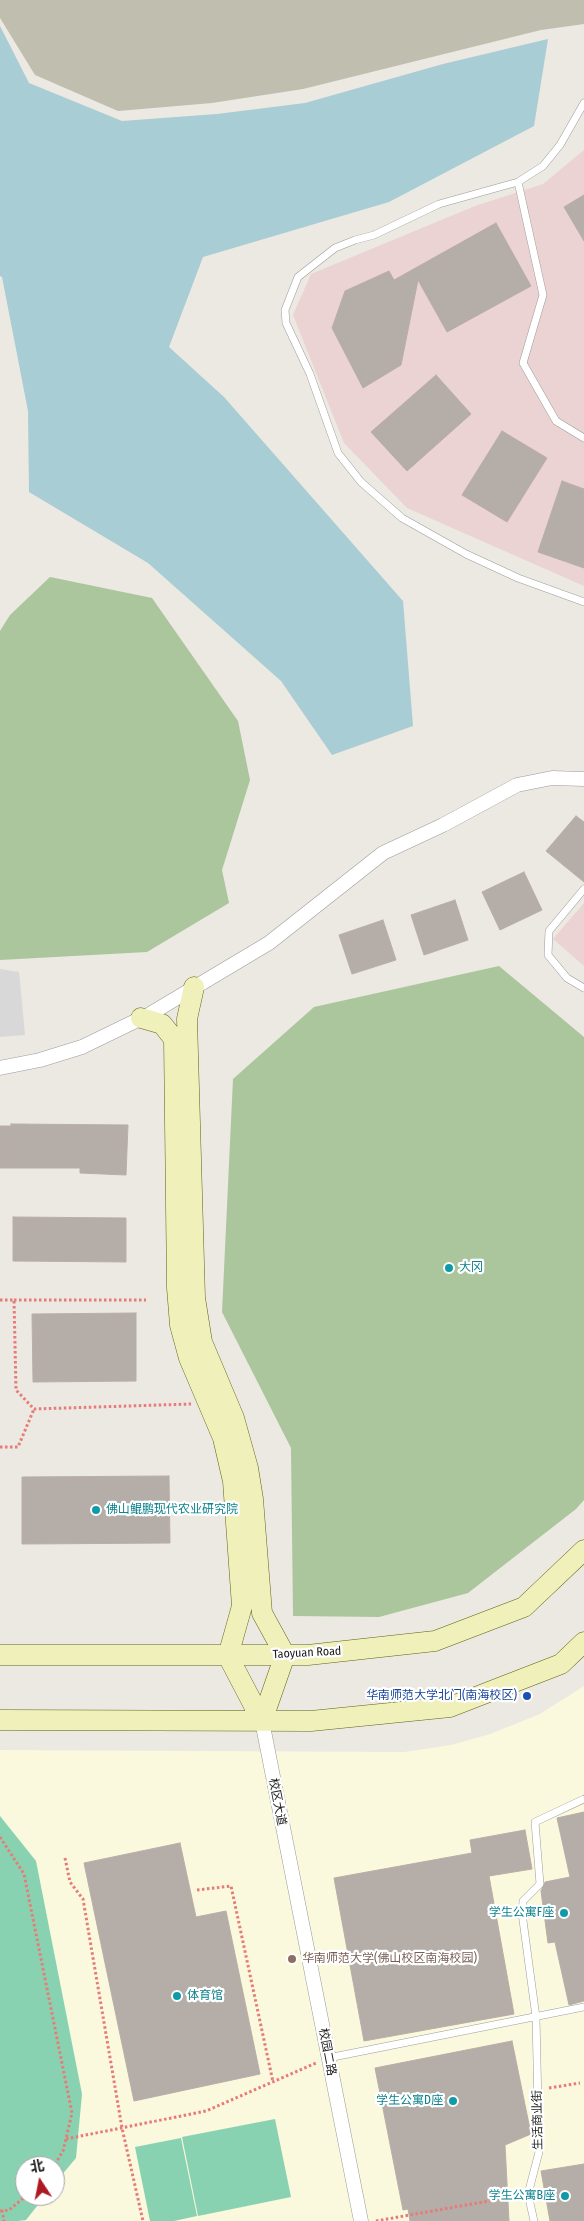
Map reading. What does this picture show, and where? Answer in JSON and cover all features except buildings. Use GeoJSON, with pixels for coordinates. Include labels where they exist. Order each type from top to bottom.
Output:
{"type":"FeatureCollection","features":[{"type":"Feature","properties":{"kind":"street"},"geometry":{"type":"LineString","coordinates":[[0,1068],[40,1060],[82,1048],[141,1018],[269,943],[383,853],[517,785],[552,778],[584,779]]}},
{"type":"Feature","properties":{"kind":"street"},"geometry":{"type":"LineString","coordinates":[[194,987],[187,1019],[195,1298],[202,1342],[234,1418],[248,1468],[253,1499],[262,1612],[285,1655],[262,1721]]}},
{"type":"Feature","properties":{"kind":"street"},"geometry":{"type":"LineString","coordinates":[[141,1018],[162,1024],[174,1039],[177,1288],[180,1325],[189,1358],[223,1438],[233,1482],[242,1606],[228,1656],[262,1721]]}},
{"type":"Feature","properties":{"kind":"street","name":"Taoyuan Road"},"geometry":{"type":"LineString","coordinates":[[0,1655],[308,1655],[435,1641],[524,1607],[584,1550]]}},
{"type":"Feature","properties":{"kind":"street"},"geometry":{"type":"LineString","coordinates":[[0,1720],[311,1721],[450,1707],[561,1664],[584,1642]]}},
{"type":"Feature","properties":{"kind":"street","name":"校区大道"},"geometry":{"type":"LineString","coordinates":[[262,1721],[293,1883]]}},
{"type":"Feature","properties":{"kind":"street","name":"校园二路"},"geometry":{"type":"LineString","coordinates":[[293,1883],[361,2221]]}},
{"type":"Feature","properties":{"kind":"lane"},"geometry":{"type":"LineString","coordinates":[[584,103],[560,144],[543,166],[518,182],[439,204],[374,235],[335,248],[298,277],[285,310],[286,323],[310,374],[338,453],[360,482],[402,518],[466,554],[518,578],[584,602]]}},
{"type":"Feature","properties":{"kind":"lane"},"geometry":{"type":"LineString","coordinates":[[518,182],[543,295],[523,363],[556,421],[584,438]]}},
{"type":"Feature","properties":{"kind":"lane"},"geometry":{"type":"LineString","coordinates":[[584,889],[549,931],[548,955],[566,978],[584,988]]}},
{"type":"Feature","properties":{"kind":"lane","name":"生活商业街"},"geometry":{"type":"LineString","coordinates":[[534,2221],[528,2194],[539,2152],[536,2017],[522,1913],[523,1901],[540,1884],[535,1822],[584,1799]]}},
{"type":"Feature","properties":{"kind":"lane"},"geometry":{"type":"LineString","coordinates":[[328,2058],[584,2007]]}},
{"type":"Feature","properties":{"kind":"path"},"geometry":{"type":"LineString","coordinates":[[0,1300],[146,1300]]}},
{"type":"Feature","properties":{"kind":"path"},"geometry":{"type":"LineString","coordinates":[[14,1300],[16,1390],[34,1409],[208,1404]]}},
{"type":"Feature","properties":{"kind":"path"},"geometry":{"type":"LineString","coordinates":[[0,1447],[18,1447],[34,1409]]}},
{"type":"Feature","properties":{"kind":"path"},"geometry":{"type":"LineString","coordinates":[[0,1837],[24,1874],[72,2113],[60,2156]]}},
{"type":"Feature","properties":{"kind":"path"},"geometry":{"type":"LineString","coordinates":[[66,1858],[70,1882],[83,1899],[122,2128],[143,2221]]}},
{"type":"Feature","properties":{"kind":"path"},"geometry":{"type":"LineString","coordinates":[[198,1890],[231,1886],[273,2082]]}},
{"type":"Feature","properties":{"kind":"path"},"geometry":{"type":"LineString","coordinates":[[66,2139],[206,2111],[328,2058]]}},
{"type":"Feature","properties":{"kind":"path"},"geometry":{"type":"LineString","coordinates":[[537,2090],[580,2083]]}},
{"type":"Feature","properties":{"kind":"path"},"geometry":{"type":"LineString","coordinates":[[375,2221],[504,2198]]}},
{"type":"Feature","properties":{"kind":"path"},"geometry":{"type":"LineString","coordinates":[[4,2221],[1,2210],[9,2210],[15,2205]]}},
{"type":"Feature","properties":{"kind":"shaded area"},"geometry":{"type":"Polygon","coordinates":[[[0,0],[584,0],[584,24],[541,30],[303,89],[212,103],[118,111],[35,75],[0,18],[0,0]]]}},
{"type":"Feature","properties":{"kind":"shaded area"},"geometry":{"type":"Polygon","coordinates":[[[584,150],[584,586],[407,508],[344,443],[293,315],[311,274],[475,206],[543,184],[584,150]]]}},
{"type":"Feature","properties":{"kind":"shaded area"},"geometry":{"type":"Polygon","coordinates":[[[584,903],[584,966],[553,939],[584,903]]]}},
{"type":"Feature","properties":{"kind":"shaded area"},"geometry":{"type":"Polygon","coordinates":[[[0,969],[19,972],[25,1035],[0,1037],[0,969]]]}},
{"type":"Feature","properties":{"kind":"shaded area","name":"华南师范大学(佛山校区南海校园)"},"geometry":{"type":"Polygon","coordinates":[[[584,1686],[584,2221],[0,2221],[0,1750],[404,1752],[451,1745],[490,1734],[540,1714],[584,1686]]]}},
{"type":"Feature","properties":{"kind":"green space"},"geometry":{"type":"Polygon","coordinates":[[[50,577],[152,598],[238,721],[250,780],[222,870],[229,903],[147,952],[0,960],[0,631],[10,615],[50,577]]]}},
{"type":"Feature","properties":{"kind":"green space"},"geometry":{"type":"Polygon","coordinates":[[[499,966],[584,1037],[584,1500],[576,1509],[468,1593],[379,1617],[293,1616],[291,1448],[222,1312],[233,1079],[314,1007],[499,966]]]}},
{"type":"Feature","properties":{"kind":"green space"},"geometry":{"type":"Polygon","coordinates":[[[0,1816],[36,1861],[82,2094],[76,2158],[65,2171],[65,2156],[15,2156],[15,2206],[37,2206],[26,2220],[0,2221],[0,1816]]]}},
{"type":"Feature","properties":{"kind":"green space"},"geometry":{"type":"Polygon","coordinates":[[[275,2119],[291,2197],[198,2216],[182,2137],[275,2119]]]}},
{"type":"Feature","properties":{"kind":"green space"},"geometry":{"type":"Polygon","coordinates":[[[181,2138],[197,2216],[174,2221],[150,2221],[135,2147],[181,2138]]]}},
{"type":"Feature","properties":{"kind":"water"},"geometry":{"type":"Polygon","coordinates":[[[0,26],[29,83],[122,121],[217,114],[305,103],[443,64],[548,39],[534,126],[389,202],[203,257],[169,347],[224,397],[403,601],[413,726],[332,755],[281,681],[148,563],[29,492],[28,411],[2,277],[0,276],[0,26]]]}},
{"type":"Feature","properties":{"kind":"place","name":"大冈"},"geometry":{"type":"Point","coordinates":[449,1268]}},
{"type":"Feature","properties":{"kind":"place","name":"佛山鲲鹏现代农业研究院"},"geometry":{"type":"Point","coordinates":[96,1510]}},
{"type":"Feature","properties":{"kind":"place","name":"华南师范大学北门(南海校区)"},"geometry":{"type":"Point","coordinates":[527,1696]}},
{"type":"Feature","properties":{"kind":"place","name":"学生公寓F座"},"geometry":{"type":"Point","coordinates":[564,1913]}},
{"type":"Feature","properties":{"kind":"place","name":"华南师范大学(佛山校区南海校园)"},"geometry":{"type":"Point","coordinates":[292,1959]}},
{"type":"Feature","properties":{"kind":"place","name":"体育馆"},"geometry":{"type":"Point","coordinates":[177,1996]}},
{"type":"Feature","properties":{"kind":"place","name":"学生公寓D座"},"geometry":{"type":"Point","coordinates":[453,2101]}},
{"type":"Feature","properties":{"kind":"place","name":"学生公寓B座"},"geometry":{"type":"Point","coordinates":[565,2196]}}]}
